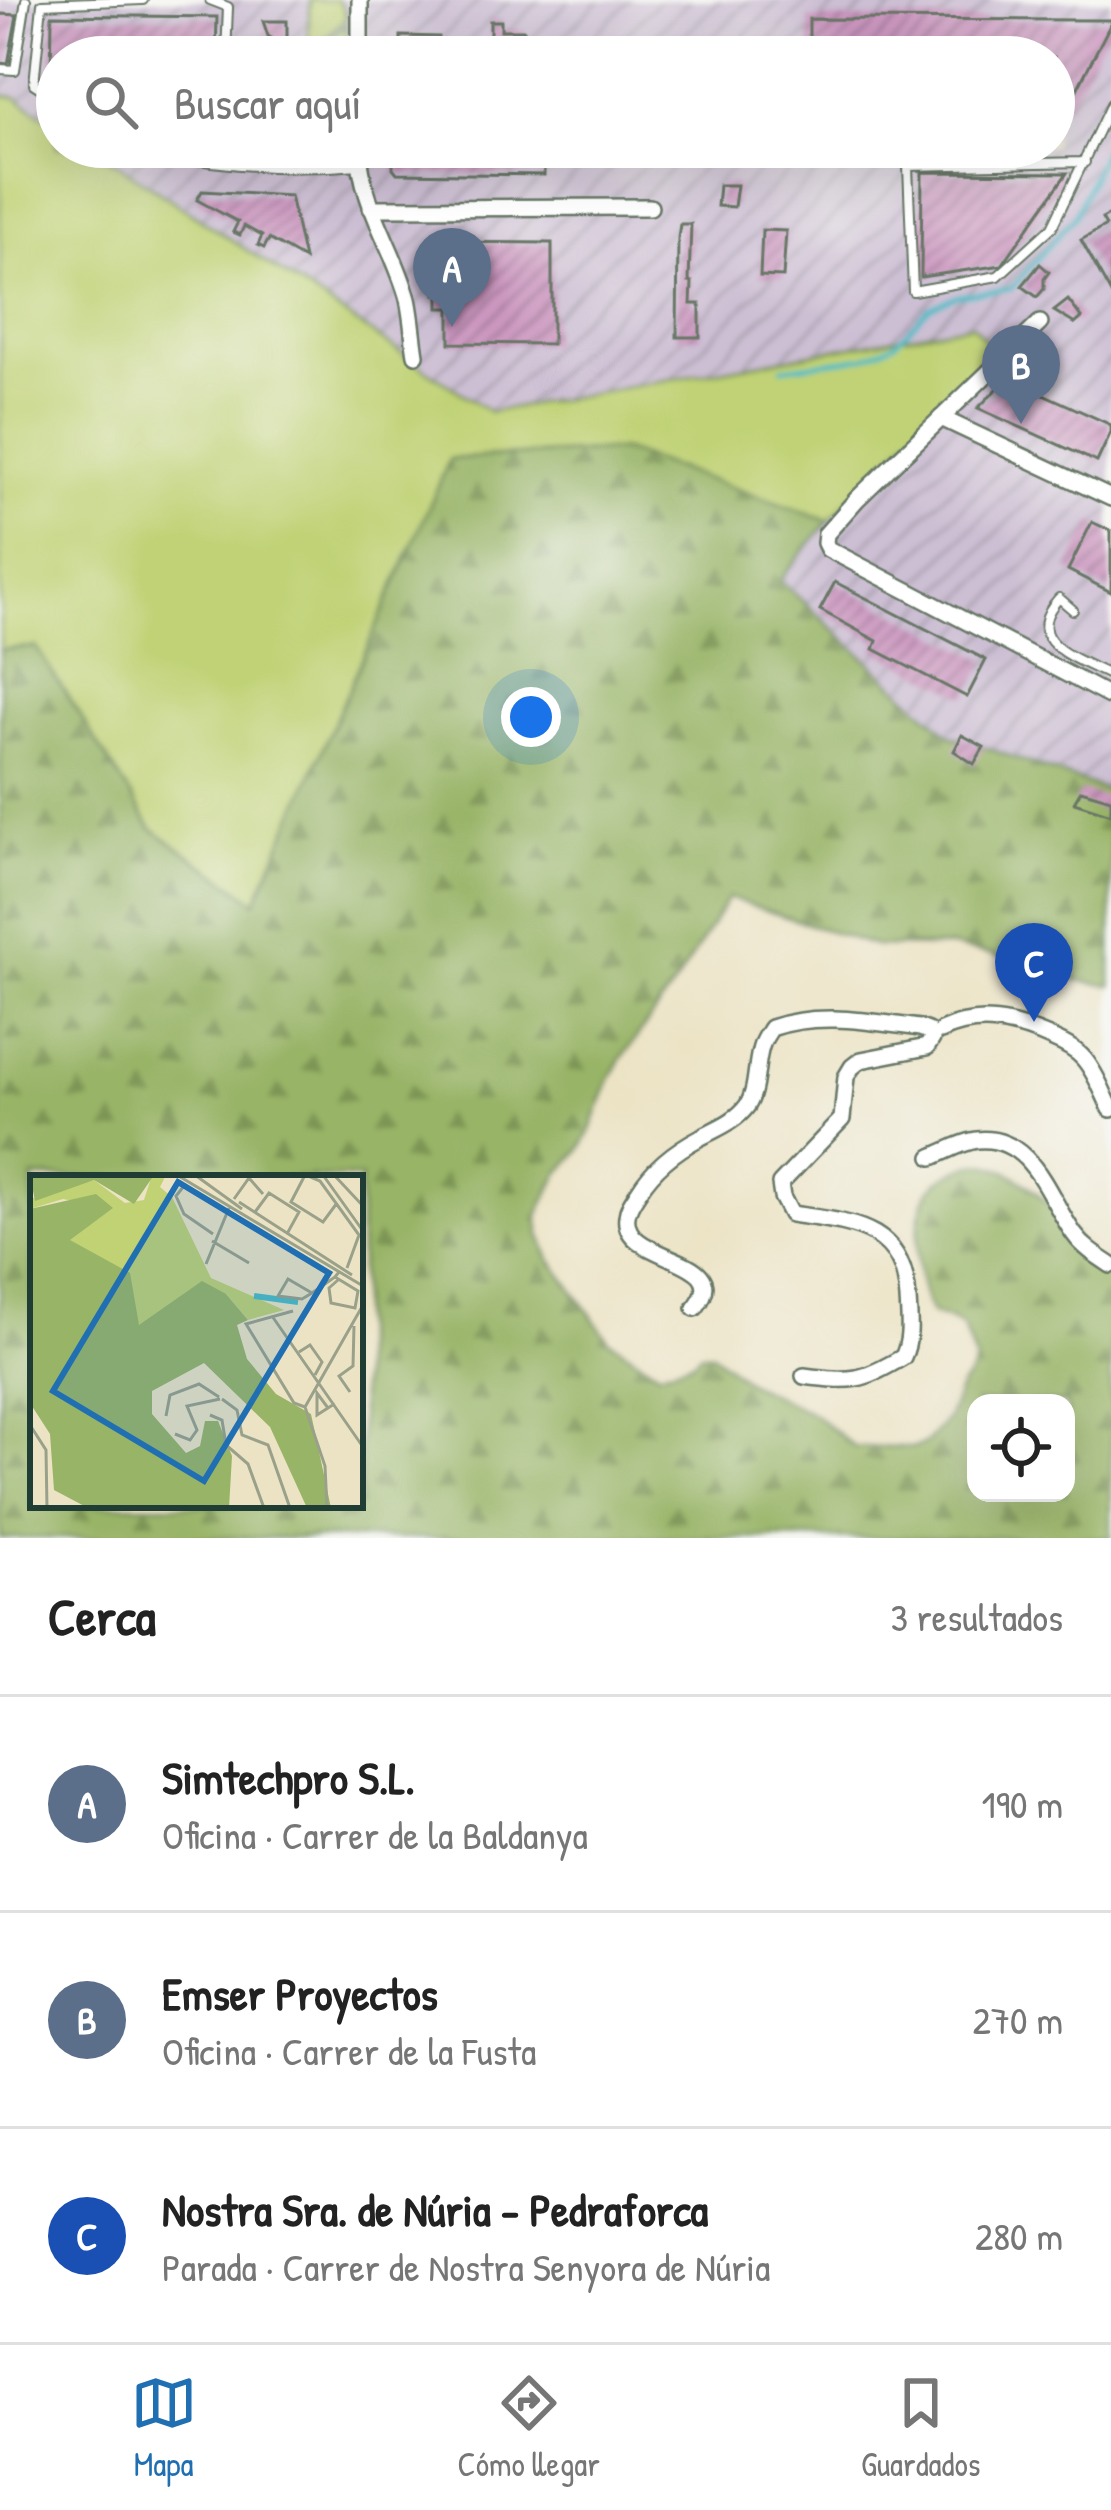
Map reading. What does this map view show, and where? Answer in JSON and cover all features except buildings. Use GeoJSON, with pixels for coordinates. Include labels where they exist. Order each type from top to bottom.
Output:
{"type":"FeatureCollection","features":[{"type":"Feature","properties":{"kind":"street"},"geometry":{"type":"LineString","coordinates":[[360,0],[360,36]]}},
{"type":"Feature","properties":{"kind":"street"},"geometry":{"type":"LineString","coordinates":[[360,168],[408,298],[416,356]]}},
{"type":"Feature","properties":{"kind":"street"},"geometry":{"type":"LineString","coordinates":[[371,208],[650,207]]}},
{"type":"Feature","properties":{"kind":"street"},"geometry":{"type":"LineString","coordinates":[[1040,323],[857,499],[826,534],[825,543],[828,549],[1111,697]]}},
{"type":"Feature","properties":{"kind":"street"},"geometry":{"type":"LineString","coordinates":[[941,418],[1111,498]]}},
{"type":"Feature","properties":{"kind":"street"},"geometry":{"type":"LineString","coordinates":[[695,1308],[705,1287],[699,1274],[643,1247],[631,1236],[625,1220],[648,1177],[674,1153],[727,1124],[748,1105],[762,1045],[771,1028],[793,1020],[859,1021],[934,1034]]}},
{"type":"Feature","properties":{"kind":"street"},"geometry":{"type":"LineString","coordinates":[[804,1376],[848,1382],[879,1372],[903,1357],[909,1331],[907,1280],[894,1250],[881,1237],[841,1222],[791,1214],[782,1198],[779,1184],[842,1119],[846,1077],[852,1067],[861,1060],[927,1046],[934,1034],[964,1022],[1001,1021],[1061,1042],[1082,1056],[1111,1109]]}},
{"type":"Feature","properties":{"kind":"street"},"geometry":{"type":"LineString","coordinates":[[932,1157],[975,1140],[996,1142],[1022,1153],[1074,1234],[1111,1265]]}},
{"type":"Feature","properties":{"kind":"lane"},"geometry":{"type":"LineString","coordinates":[[0,69],[15,70],[26,0]]}},
{"type":"Feature","properties":{"kind":"lane"},"geometry":{"type":"LineString","coordinates":[[39,36],[43,4],[143,0]]}},
{"type":"Feature","properties":{"kind":"lane"},"geometry":{"type":"LineString","coordinates":[[210,0],[227,7],[226,36]]}},
{"type":"Feature","properties":{"kind":"lane"},"geometry":{"type":"LineString","coordinates":[[908,168],[913,291],[998,276],[1052,227],[1111,104]]}},
{"type":"Feature","properties":{"kind":"lane"},"geometry":{"type":"LineString","coordinates":[[1075,163],[1085,163]]}},
{"type":"Feature","properties":{"kind":"lane"},"geometry":{"type":"LineString","coordinates":[[1073,610],[1060,598],[1045,624],[1046,637],[1055,647],[1111,676]]}},
{"type":"Feature","properties":{"kind":"lane"},"geometry":{"type":"LineString","coordinates":[[1090,686],[1098,669]]}},
{"type":"Feature","properties":{"kind":"shaded area"},"geometry":{"type":"Polygon","coordinates":[[[0,0],[1111,0],[1111,792],[950,735],[779,579],[829,521],[972,324],[490,412],[124,168],[1075,168],[1075,36],[36,36],[36,110],[16,97],[0,95],[0,0]]]}},
{"type":"Feature","properties":{"kind":"green space"},"geometry":{"type":"Polygon","coordinates":[[[310,0],[338,0],[346,18],[327,36],[309,36],[310,0]]]}},
{"type":"Feature","properties":{"kind":"green space"},"geometry":{"type":"Polygon","coordinates":[[[0,95],[16,97],[36,110],[36,168],[124,168],[490,412],[972,324],[993,349],[829,521],[622,450],[450,459],[256,902],[152,829],[36,647],[0,650],[0,95]]]}},
{"type":"Feature","properties":{"kind":"green space"},"geometry":{"type":"Polygon","coordinates":[[[622,450],[829,521],[780,580],[950,735],[1111,792],[1111,986],[1054,976],[993,955],[951,947],[875,946],[728,898],[678,980],[621,1059],[581,1149],[559,1174],[538,1215],[541,1236],[549,1257],[609,1340],[658,1372],[693,1361],[701,1353],[712,1353],[747,1382],[815,1415],[854,1447],[914,1448],[925,1444],[947,1420],[975,1360],[963,1328],[933,1314],[922,1289],[918,1240],[926,1197],[941,1180],[969,1166],[990,1165],[1013,1175],[1042,1197],[1099,1271],[1111,1275],[1111,1538],[0,1538],[0,650],[36,647],[152,829],[256,901],[450,459],[622,450]]]}},
{"type":"Feature","properties":{"kind":"waterway"},"geometry":{"type":"LineString","coordinates":[[782,368],[865,357],[895,343],[930,307],[956,296],[1012,288],[1074,217],[1111,133]]}},
{"type":"Feature","properties":{"kind":"place","name":"Simtechpro S.L."},"geometry":{"type":"Point","coordinates":[452,327]}},
{"type":"Feature","properties":{"kind":"place","name":"Emser Proyectos"},"geometry":{"type":"Point","coordinates":[1021,424]}},
{"type":"Feature","properties":{"kind":"place","name":"Nostra Sra. de Núria - Pedraforca"},"geometry":{"type":"Point","coordinates":[1034,1022]}}]}
